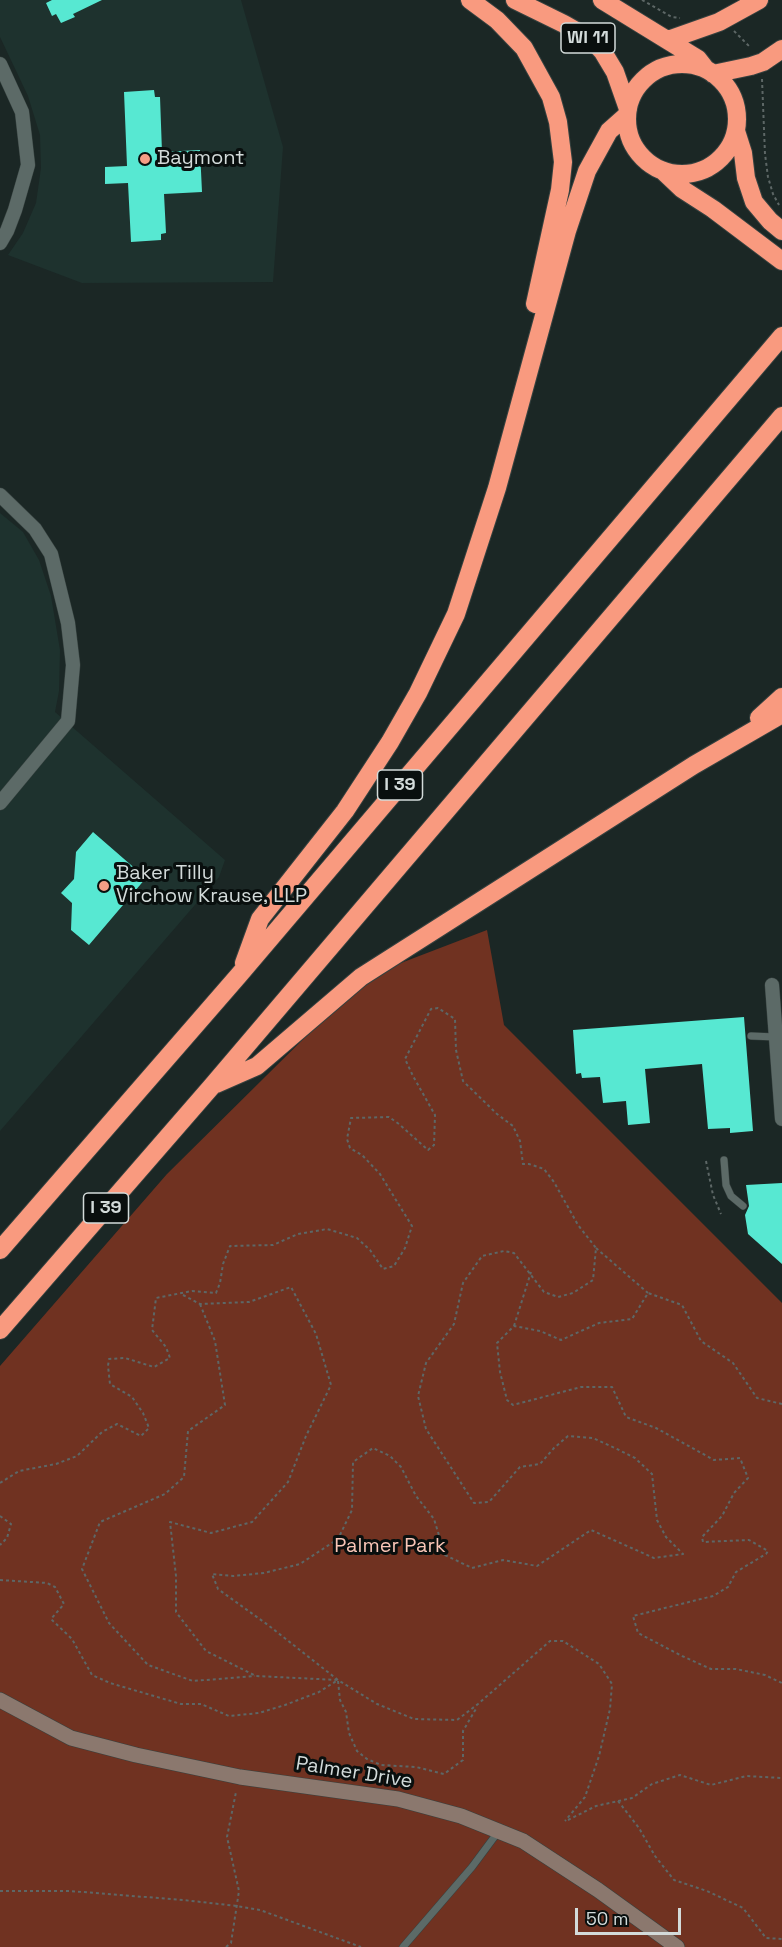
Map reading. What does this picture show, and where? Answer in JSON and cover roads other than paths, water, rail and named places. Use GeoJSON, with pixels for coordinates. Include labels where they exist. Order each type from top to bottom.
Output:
{"type":"FeatureCollection","features":[{"type":"Feature","properties":{"kind":"highway"},"geometry":{"type":"LineString","coordinates":[[470,0],[515,37],[540,74],[551,98],[558,122],[563,162],[555,215],[526,344],[519,406]]}},
{"type":"Feature","properties":{"kind":"highway","name":"WI 11"},"geometry":{"type":"LineString","coordinates":[[515,0],[592,40],[603,52],[615,72],[628,112],[629,135],[646,160],[663,171],[682,189],[713,209],[781,260]]}},
{"type":"Feature","properties":{"kind":"highway","name":"WI 11"},"geometry":{"type":"LineString","coordinates":[[602,0],[698,59],[728,89],[737,109],[736,131],[743,153],[746,178],[754,202],[782,231]]}},
{"type":"Feature","properties":{"kind":"highway"},"geometry":{"type":"LineString","coordinates":[[668,40],[719,22],[759,0]]}},
{"type":"Feature","properties":{"kind":"highway"},"geometry":{"type":"LineString","coordinates":[[239,975],[260,919],[345,811],[390,742],[418,693],[456,614],[497,488],[567,231],[587,171],[609,130],[628,112],[638,86],[658,70],[682,64],[710,72],[758,64],[782,49]]}},
{"type":"Feature","properties":{"kind":"highway"},"geometry":{"type":"LineString","coordinates":[[663,171],[684,175],[704,170],[722,158],[733,141],[736,131]]}},
{"type":"Feature","properties":{"kind":"highway","name":"I 39"},"geometry":{"type":"LineString","coordinates":[[0,1250],[239,975],[782,336]]}},
{"type":"Feature","properties":{"kind":"highway","name":"I 39"},"geometry":{"type":"LineString","coordinates":[[0,1330],[212,1086],[782,416]]}},
{"type":"Feature","properties":{"kind":"highway"},"geometry":{"type":"LineString","coordinates":[[725,746],[782,698]]}},
{"type":"Feature","properties":{"kind":"highway"},"geometry":{"type":"LineString","coordinates":[[212,1086],[257,1066],[361,977],[725,746],[782,714]]}},
{"type":"Feature","properties":{"kind":"street"},"geometry":{"type":"LineString","coordinates":[[0,64],[22,112],[28,165],[11,220],[0,243]]}},
{"type":"Feature","properties":{"kind":"street"},"geometry":{"type":"LineString","coordinates":[[0,495],[35,528],[51,554],[68,623],[73,665],[68,721],[0,803]]}},
{"type":"Feature","properties":{"kind":"street"},"geometry":{"type":"LineString","coordinates":[[772,985],[782,1119]]}},
{"type":"Feature","properties":{"kind":"street","name":"Palmer Drive"},"geometry":{"type":"LineString","coordinates":[[0,1700],[71,1738],[136,1755],[240,1777],[398,1799],[461,1816],[523,1841],[598,1890],[677,1947]]}},
{"type":"Feature","properties":{"kind":"lane"},"geometry":{"type":"LineString","coordinates":[[751,1036],[776,1036]]}},
{"type":"Feature","properties":{"kind":"lane"},"geometry":{"type":"LineString","coordinates":[[724,1160],[726,1185],[731,1196],[743,1206]]}},
{"type":"Feature","properties":{"kind":"lane"},"geometry":{"type":"LineString","coordinates":[[404,1947],[472,1867],[498,1832]]}},
{"type":"Feature","properties":{"kind":"place","name":"Baymont"},"geometry":{"type":"Point","coordinates":[145,159]}},
{"type":"Feature","properties":{"kind":"place","name":"Baker Tilly Virchow Krause, LLP"},"geometry":{"type":"Point","coordinates":[104,886]}},
{"type":"Feature","properties":{"kind":"park label","name":"Palmer Park"},"geometry":{"type":"Point","coordinates":[390,1547]}}]}
